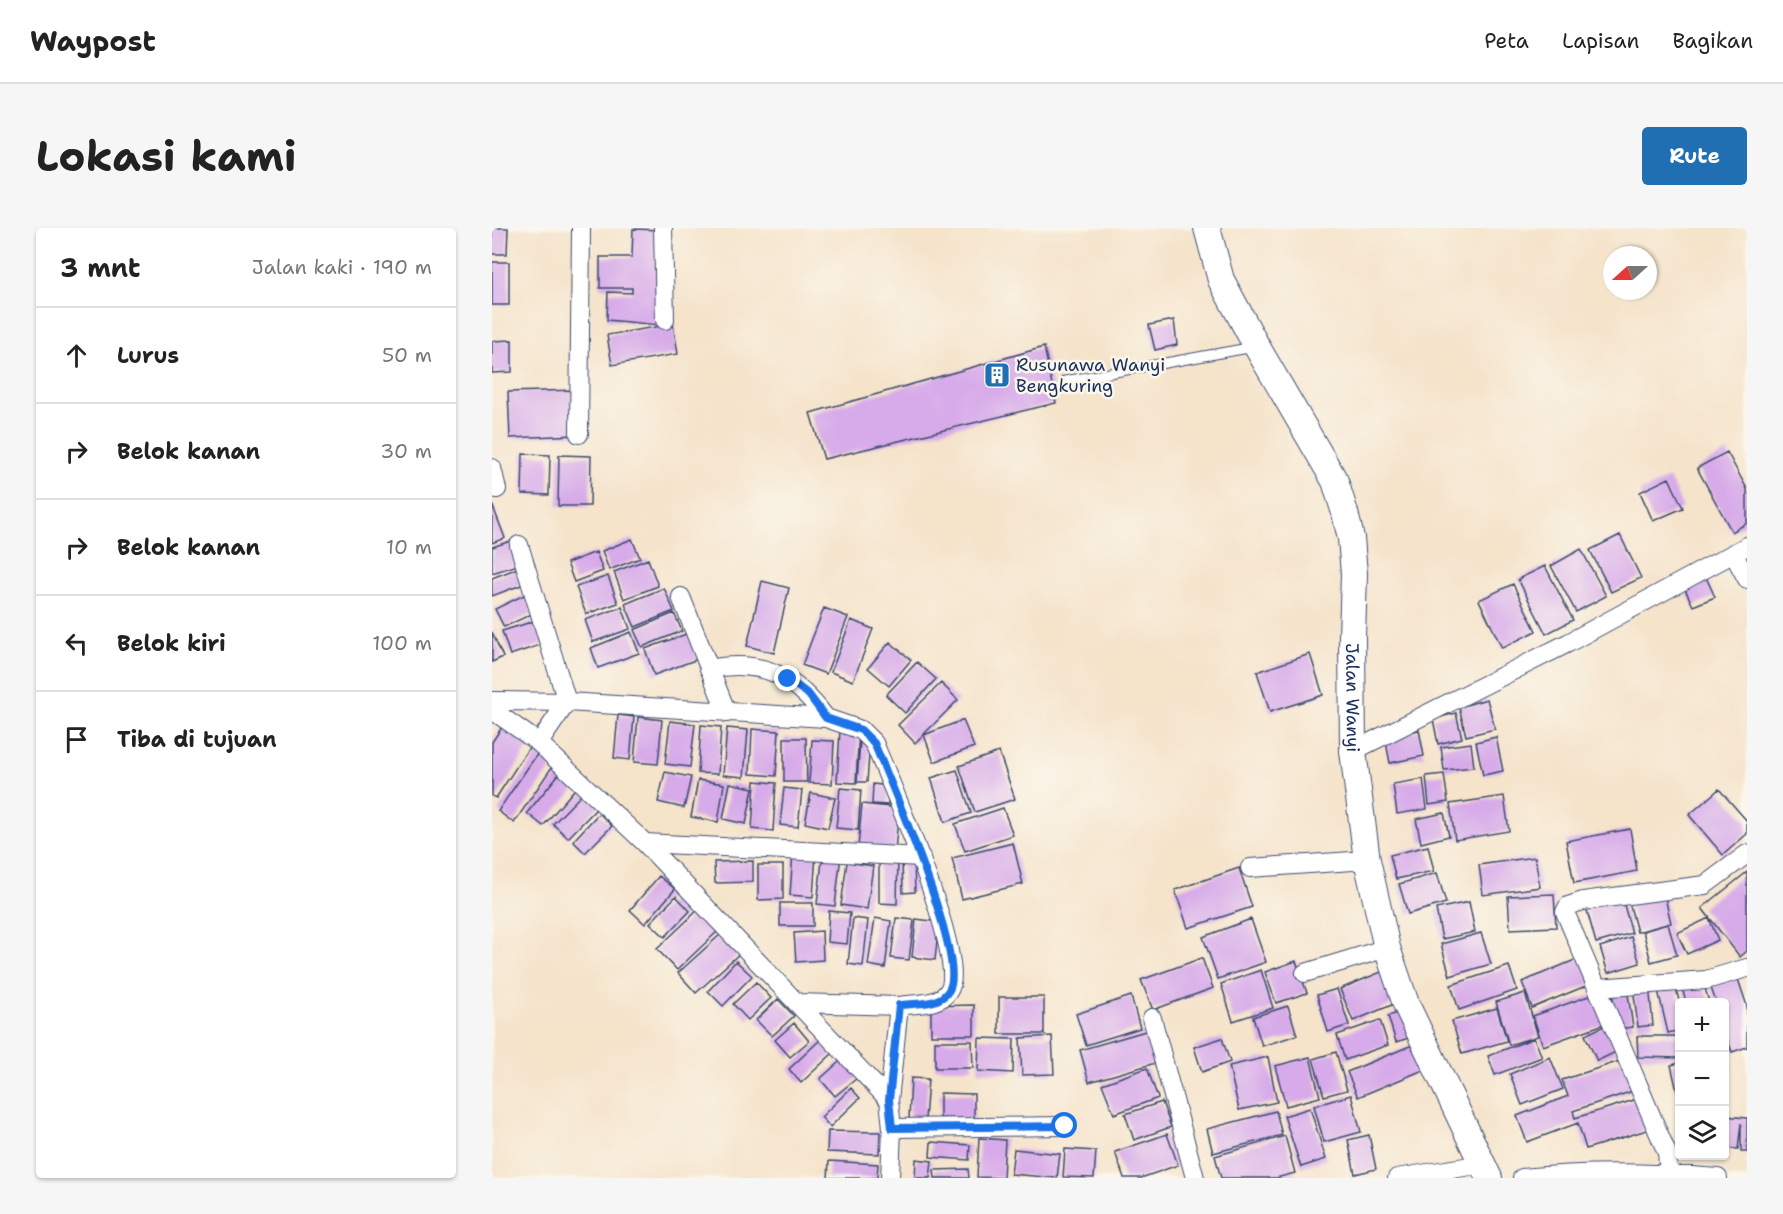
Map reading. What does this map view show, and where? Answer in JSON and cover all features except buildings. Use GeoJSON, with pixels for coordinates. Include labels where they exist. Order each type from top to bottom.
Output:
{"type":"FeatureCollection","features":[{"type":"Feature","properties":{"kind":"street"},"geometry":{"type":"LineString","coordinates":[[579,434],[581,228]]}},
{"type":"Feature","properties":{"kind":"street"},"geometry":{"type":"LineString","coordinates":[[663,228],[665,320]]}},
{"type":"Feature","properties":{"kind":"street","name":"Jalan Wanyi"},"geometry":{"type":"LineString","coordinates":[[1207,228],[1221,280],[1335,481],[1351,538],[1354,574],[1353,751],[1367,860],[1387,948],[1411,1015],[1486,1171]]}},
{"type":"Feature","properties":{"kind":"street"},"geometry":{"type":"LineString","coordinates":[[492,468],[497,489]]}},
{"type":"Feature","properties":{"kind":"street"},"geometry":{"type":"LineString","coordinates":[[519,545],[567,702]]}},
{"type":"Feature","properties":{"kind":"street"},"geometry":{"type":"LineString","coordinates":[[1353,751],[1568,643],[1740,549],[1747,579]]}},
{"type":"Feature","properties":{"kind":"street"},"geometry":{"type":"LineString","coordinates":[[681,597],[727,713]]}},
{"type":"Feature","properties":{"kind":"street"},"geometry":{"type":"LineString","coordinates":[[710,669],[744,664],[788,679],[809,695],[826,718]]}},
{"type":"Feature","properties":{"kind":"street"},"geometry":{"type":"LineString","coordinates":[[492,701],[567,702],[826,718],[861,730],[874,743],[921,857],[948,946],[954,980],[949,992],[939,1000],[899,1005],[798,1004]]}},
{"type":"Feature","properties":{"kind":"street"},"geometry":{"type":"LineString","coordinates":[[539,743],[567,702]]}},
{"type":"Feature","properties":{"kind":"street"},"geometry":{"type":"LineString","coordinates":[[492,710],[539,743],[645,843],[889,1100]]}},
{"type":"Feature","properties":{"kind":"street"},"geometry":{"type":"LineString","coordinates":[[645,843],[921,857]]}},
{"type":"Feature","properties":{"kind":"street"},"geometry":{"type":"LineString","coordinates":[[1669,1173],[1667,1153],[1565,912],[1568,906],[1583,901],[1705,885],[1747,854]]}},
{"type":"Feature","properties":{"kind":"street"},"geometry":{"type":"LineString","coordinates":[[1250,868],[1367,860]]}},
{"type":"Feature","properties":{"kind":"street"},"geometry":{"type":"LineString","coordinates":[[1305,973],[1387,948]]}},
{"type":"Feature","properties":{"kind":"street"},"geometry":{"type":"LineString","coordinates":[[1597,988],[1706,980],[1747,968]]}},
{"type":"Feature","properties":{"kind":"street"},"geometry":{"type":"LineString","coordinates":[[890,1178],[892,1128],[889,1100],[899,1005]]}},
{"type":"Feature","properties":{"kind":"street"},"geometry":{"type":"LineString","coordinates":[[1152,1018],[1195,1178]]}},
{"type":"Feature","properties":{"kind":"street"},"geometry":{"type":"LineString","coordinates":[[892,1128],[1065,1126]]}},
{"type":"Feature","properties":{"kind":"street"},"geometry":{"type":"LineString","coordinates":[[1397,1178],[1486,1171]]}},
{"type":"Feature","properties":{"kind":"street"},"geometry":{"type":"LineString","coordinates":[[1522,1178],[1574,1172],[1669,1173],[1718,1178]]}},
{"type":"Feature","properties":{"kind":"lane"},"geometry":{"type":"LineString","coordinates":[[1065,381],[1257,347]]}},
{"type":"Feature","properties":{"kind":"place","name":"Rusunawa Wanyi Bengkuring"},"geometry":{"type":"Point","coordinates":[997,375]}},
{"type":"Feature","properties":{"kind":"route"},"geometry":{"type":"LineString","coordinates":[[788,679],[809,695],[826,718],[861,730],[874,743],[921,857],[948,946],[954,980],[949,992],[939,1000],[899,1005],[889,1100],[892,1128],[1065,1126]]}}]}
